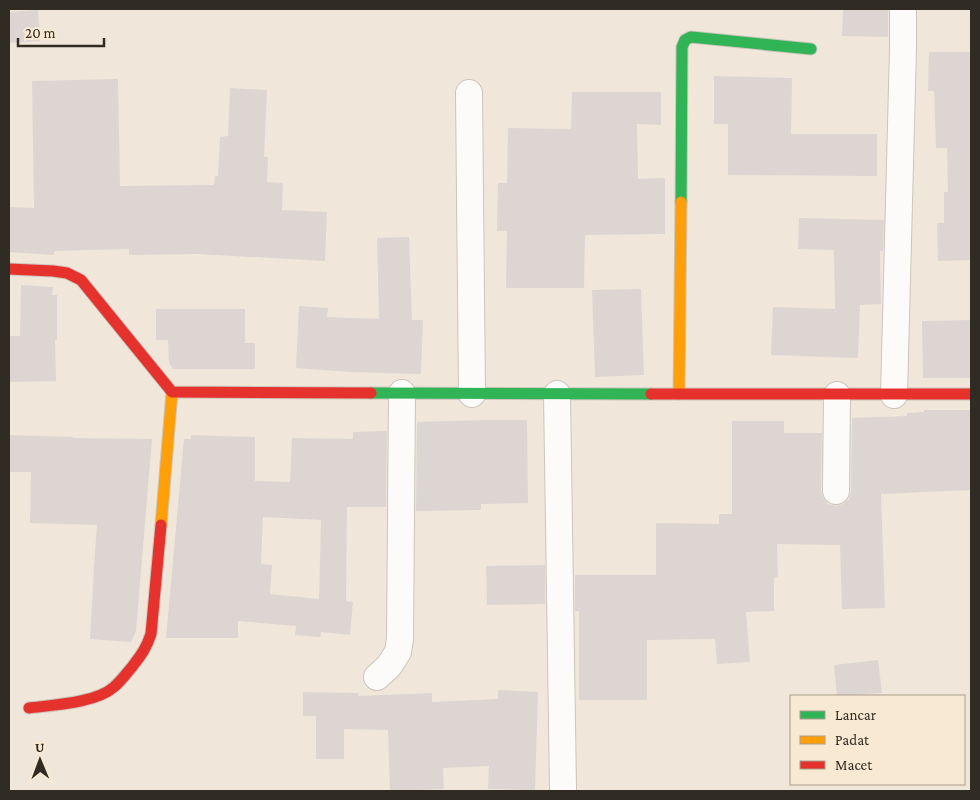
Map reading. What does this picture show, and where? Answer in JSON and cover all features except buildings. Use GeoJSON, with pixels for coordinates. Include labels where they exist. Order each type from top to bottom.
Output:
{"type":"FeatureCollection","features":[{"type":"Feature","properties":{"kind":"street"},"geometry":{"type":"LineString","coordinates":[[894,395],[903,9]]}},
{"type":"Feature","properties":{"kind":"street"},"geometry":{"type":"LineString","coordinates":[[679,394],[682,47],[686,38],[691,37],[811,49]]}},
{"type":"Feature","properties":{"kind":"street"},"geometry":{"type":"LineString","coordinates":[[469,93],[472,394]]}},
{"type":"Feature","properties":{"kind":"street"},"geometry":{"type":"LineString","coordinates":[[9,269],[67,273],[81,280],[172,392],[152,624],[147,646],[113,688],[100,696],[69,703],[29,708]]}},
{"type":"Feature","properties":{"kind":"street"},"geometry":{"type":"LineString","coordinates":[[172,392],[971,394]]}},
{"type":"Feature","properties":{"kind":"street"},"geometry":{"type":"LineString","coordinates":[[378,677],[389,666],[398,652],[400,639],[402,393]]}},
{"type":"Feature","properties":{"kind":"street"},"geometry":{"type":"LineString","coordinates":[[557,394],[563,789]]}},
{"type":"Feature","properties":{"kind":"street"},"geometry":{"type":"LineString","coordinates":[[836,491],[837,395]]}},
{"type":"Feature","properties":{"kind":"traffic: fast"},"geometry":{"type":"LineString","coordinates":[[681,202],[682,47],[685,40],[691,37],[811,49]]}},
{"type":"Feature","properties":{"kind":"traffic: fast"},"geometry":{"type":"LineString","coordinates":[[371,393],[651,394]]}},
{"type":"Feature","properties":{"kind":"traffic: slow"},"geometry":{"type":"LineString","coordinates":[[679,394],[681,202]]}},
{"type":"Feature","properties":{"kind":"traffic: slow"},"geometry":{"type":"LineString","coordinates":[[161,525],[172,392]]}},
{"type":"Feature","properties":{"kind":"traffic: jam"},"geometry":{"type":"LineString","coordinates":[[9,269],[67,273],[81,280],[172,392],[371,393]]}},
{"type":"Feature","properties":{"kind":"traffic: jam"},"geometry":{"type":"LineString","coordinates":[[651,394],[971,394]]}},
{"type":"Feature","properties":{"kind":"traffic: jam"},"geometry":{"type":"LineString","coordinates":[[29,708],[96,697],[114,687],[138,659],[151,634],[161,525]]}}]}
